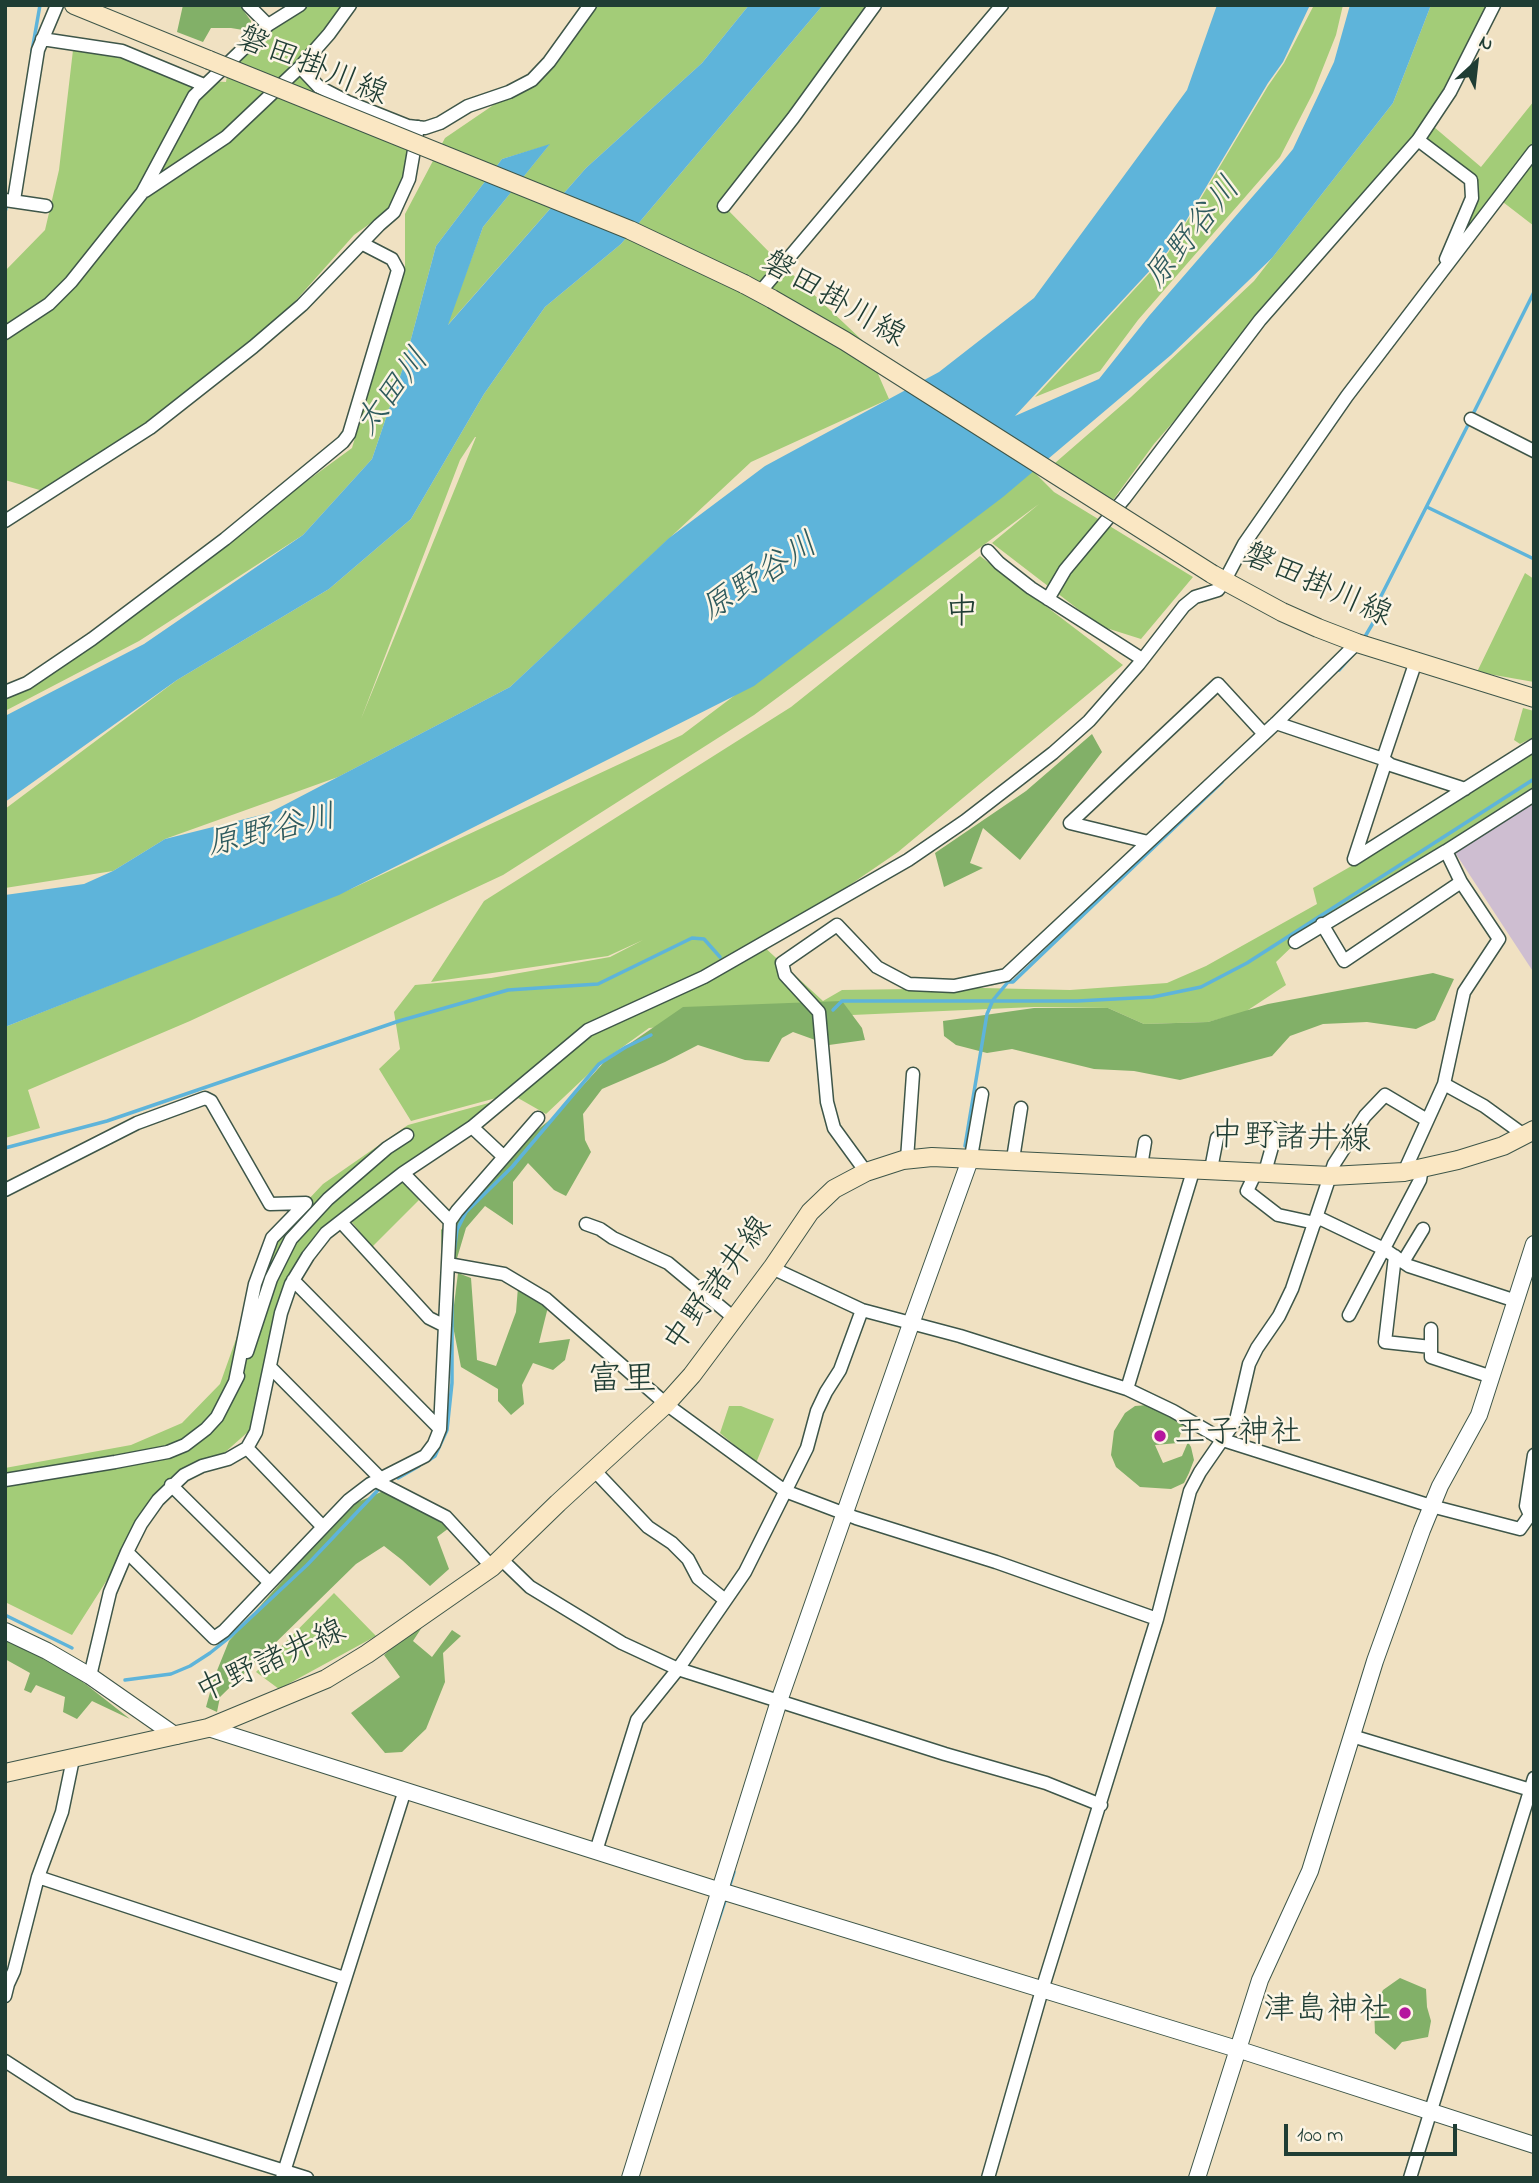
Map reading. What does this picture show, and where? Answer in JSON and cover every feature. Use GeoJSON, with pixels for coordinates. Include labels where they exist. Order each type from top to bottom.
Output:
{"type":"FeatureCollection","features":[{"type":"Feature","properties":{"kind":"main road","name":"磐田掛川線"},"geometry":{"type":"LineString","coordinates":[[74,5],[630,230],[744,284],[845,341],[1218,578],[1282,612],[1357,643],[1534,698]]}},
{"type":"Feature","properties":{"kind":"main road","name":"中野諸井線"},"geometry":{"type":"LineString","coordinates":[[5,1773],[208,1728],[326,1679],[367,1654],[496,1563],[666,1404],[692,1375],[810,1212],[834,1189],[866,1172],[907,1159],[971,1157],[1331,1176],[1404,1172],[1458,1160],[1503,1146],[1529,1133]]}},
{"type":"Feature","properties":{"kind":"street"},"geometry":{"type":"LineString","coordinates":[[46,206],[10,200],[26,132],[38,50],[57,5]]}},
{"type":"Feature","properties":{"kind":"street"},"geometry":{"type":"LineString","coordinates":[[248,5],[268,24]]}},
{"type":"Feature","properties":{"kind":"street"},"geometry":{"type":"LineString","coordinates":[[5,333],[49,304],[71,282],[142,193],[194,96],[268,24],[300,5]]}},
{"type":"Feature","properties":{"kind":"street"},"geometry":{"type":"LineString","coordinates":[[142,193],[226,137],[300,67],[351,5]]}},
{"type":"Feature","properties":{"kind":"street"},"geometry":{"type":"LineString","coordinates":[[300,67],[319,87],[348,102],[408,126],[425,128],[468,106],[509,92],[532,80],[549,62],[590,5]]}},
{"type":"Feature","properties":{"kind":"street"},"geometry":{"type":"LineString","coordinates":[[724,206],[793,118],[875,5]]}},
{"type":"Feature","properties":{"kind":"street"},"geometry":{"type":"LineString","coordinates":[[766,296],[1002,5]]}},
{"type":"Feature","properties":{"kind":"street"},"geometry":{"type":"LineString","coordinates":[[1048,599],[1065,570],[1124,499],[1262,317],[1418,140],[1450,92],[1494,5]]}},
{"type":"Feature","properties":{"kind":"street"},"geometry":{"type":"LineString","coordinates":[[42,39],[122,51],[204,85]]}},
{"type":"Feature","properties":{"kind":"street"},"geometry":{"type":"LineString","coordinates":[[5,522],[150,428],[302,305],[394,212],[409,180],[418,127]]}},
{"type":"Feature","properties":{"kind":"street"},"geometry":{"type":"LineString","coordinates":[[1418,140],[1471,180],[1472,198],[1444,267]]}},
{"type":"Feature","properties":{"kind":"street"},"geometry":{"type":"LineString","coordinates":[[90,1676],[110,1592],[127,1552],[147,1516],[171,1485],[202,1466],[228,1459],[247,1448],[256,1432],[281,1314],[293,1280],[307,1256],[326,1233],[403,1173],[472,1127],[588,1030],[704,977],[908,860],[965,821],[1089,721],[1184,606],[1195,597],[1218,590],[1218,578],[1290,476],[1444,267],[1534,151]]}},
{"type":"Feature","properties":{"kind":"street"},"geometry":{"type":"LineString","coordinates":[[5,692],[27,683],[101,632],[226,539],[349,434],[398,270],[392,259],[363,244]]}},
{"type":"Feature","properties":{"kind":"street"},"geometry":{"type":"LineString","coordinates":[[1471,419],[1534,451]]}},
{"type":"Feature","properties":{"kind":"street"},"geometry":{"type":"LineString","coordinates":[[988,551],[1048,599],[1142,659]]}},
{"type":"Feature","properties":{"kind":"street"},"geometry":{"type":"LineString","coordinates":[[866,1172],[834,1128],[827,1102],[819,1012],[785,975],[782,963],[838,925],[877,967],[909,984],[954,986],[1006,975],[1276,723],[1357,643]]}},
{"type":"Feature","properties":{"kind":"street"},"geometry":{"type":"LineString","coordinates":[[1416,661],[1354,859],[1534,745]]}},
{"type":"Feature","properties":{"kind":"street"},"geometry":{"type":"LineString","coordinates":[[1149,842],[1070,823],[1218,684],[1264,734]]}},
{"type":"Feature","properties":{"kind":"street"},"geometry":{"type":"LineString","coordinates":[[1276,723],[1465,789]]}},
{"type":"Feature","properties":{"kind":"street"},"geometry":{"type":"LineString","coordinates":[[1295,942],[1534,795]]}},
{"type":"Feature","properties":{"kind":"street"},"geometry":{"type":"LineString","coordinates":[[1404,1172],[1444,1084],[1464,992],[1499,940],[1461,882],[1446,851]]}},
{"type":"Feature","properties":{"kind":"street"},"geometry":{"type":"LineString","coordinates":[[1322,924],[1344,961],[1461,882]]}},
{"type":"Feature","properties":{"kind":"street"},"geometry":{"type":"LineString","coordinates":[[907,1159],[913,1074]]}},
{"type":"Feature","properties":{"kind":"street"},"geometry":{"type":"LineString","coordinates":[[1444,1084],[1529,1133]]}},
{"type":"Feature","properties":{"kind":"street"},"geometry":{"type":"LineString","coordinates":[[630,2178],[779,1701],[971,1157],[982,1094]]}},
{"type":"Feature","properties":{"kind":"street"},"geometry":{"type":"LineString","coordinates":[[988,2178],[1042,1990],[1157,1619],[1190,1492],[1200,1472],[1237,1420],[1249,1364],[1279,1317],[1292,1289],[1334,1164],[1365,1116],[1385,1095],[1427,1120]]}},
{"type":"Feature","properties":{"kind":"street"},"geometry":{"type":"LineString","coordinates":[[5,1190],[136,1123],[205,1098],[211,1101],[270,1204],[306,1203],[272,1238],[253,1290],[235,1382]]}},
{"type":"Feature","properties":{"kind":"street"},"geometry":{"type":"LineString","coordinates":[[1013,1159],[1021,1108]]}},
{"type":"Feature","properties":{"kind":"street"},"geometry":{"type":"LineString","coordinates":[[127,1552],[214,1638],[224,1631],[349,1500],[378,1480],[425,1456],[440,1429],[451,1264],[450,1221],[538,1118]]}},
{"type":"Feature","properties":{"kind":"street"},"geometry":{"type":"LineString","coordinates":[[472,1127],[504,1157]]}},
{"type":"Feature","properties":{"kind":"street"},"geometry":{"type":"LineString","coordinates":[[1273,1128],[1272,1147],[1261,1172],[1247,1191],[1278,1215],[1316,1220],[1423,1272],[1516,1301]]}},
{"type":"Feature","properties":{"kind":"street"},"geometry":{"type":"LineString","coordinates":[[5,1480],[168,1452],[185,1445],[206,1429],[217,1417],[235,1382],[271,1279],[291,1239],[328,1199],[387,1148],[407,1135]]}},
{"type":"Feature","properties":{"kind":"street"},"geometry":{"type":"LineString","coordinates":[[1127,1389],[1203,1169],[1217,1138]]}},
{"type":"Feature","properties":{"kind":"street"},"geometry":{"type":"LineString","coordinates":[[1141,1166],[1144,1142]]}},
{"type":"Feature","properties":{"kind":"street"},"geometry":{"type":"LineString","coordinates":[[1422,1168],[1394,1256],[1385,1342],[1431,1347]]}},
{"type":"Feature","properties":{"kind":"street"},"geometry":{"type":"LineString","coordinates":[[403,1173],[450,1221]]}},
{"type":"Feature","properties":{"kind":"street"},"geometry":{"type":"LineString","coordinates":[[341,1222],[429,1318],[445,1326]]}},
{"type":"Feature","properties":{"kind":"street"},"geometry":{"type":"LineString","coordinates":[[586,1224],[668,1263],[734,1318]]}},
{"type":"Feature","properties":{"kind":"street"},"geometry":{"type":"LineString","coordinates":[[1349,1315],[1394,1256],[1423,1229]]}},
{"type":"Feature","properties":{"kind":"street"},"geometry":{"type":"LineString","coordinates":[[1197,2178],[1260,1980],[1310,1871],[1375,1661],[1431,1506],[1479,1415],[1534,1244]]}},
{"type":"Feature","properties":{"kind":"street"},"geometry":{"type":"LineString","coordinates":[[451,1264],[504,1274],[546,1299],[666,1404],[785,1491],[845,1514],[996,1562],[1157,1619]]}},
{"type":"Feature","properties":{"kind":"street"},"geometry":{"type":"LineString","coordinates":[[772,1268],[862,1310],[912,1321],[1127,1389],[1173,1410],[1223,1440],[1431,1506],[1520,1529],[1532,1514],[1526,1506],[1534,1455]]}},
{"type":"Feature","properties":{"kind":"street"},"geometry":{"type":"LineString","coordinates":[[293,1280],[440,1429]]}},
{"type":"Feature","properties":{"kind":"street"},"geometry":{"type":"LineString","coordinates":[[596,1851],[637,1720],[678,1669],[745,1572],[807,1448],[817,1411],[825,1392],[840,1370],[862,1310]]}},
{"type":"Feature","properties":{"kind":"street"},"geometry":{"type":"LineString","coordinates":[[1431,1329],[1431,1357],[1492,1377]]}},
{"type":"Feature","properties":{"kind":"street"},"geometry":{"type":"LineString","coordinates":[[270,1367],[378,1480],[446,1517],[496,1563],[622,1643],[678,1669],[944,1754],[1046,1783],[1101,1805]]}},
{"type":"Feature","properties":{"kind":"street"},"geometry":{"type":"LineString","coordinates":[[247,1448],[323,1527]]}},
{"type":"Feature","properties":{"kind":"street"},"geometry":{"type":"LineString","coordinates":[[594,1471],[648,1527],[673,1543],[688,1559],[698,1578],[725,1600]]}},
{"type":"Feature","properties":{"kind":"street"},"geometry":{"type":"LineString","coordinates":[[171,1485],[270,1583]]}},
{"type":"Feature","properties":{"kind":"street"},"geometry":{"type":"LineString","coordinates":[[5,1631],[90,1676],[176,1736]]}},
{"type":"Feature","properties":{"kind":"street"},"geometry":{"type":"LineString","coordinates":[[208,1728],[721,1891],[1237,2049],[1534,2145]]}},
{"type":"Feature","properties":{"kind":"street"},"geometry":{"type":"LineString","coordinates":[[1352,1736],[1533,1787],[1410,2178]]}},
{"type":"Feature","properties":{"kind":"street"},"geometry":{"type":"LineString","coordinates":[[5,1996],[10,1968],[38,1877],[62,1812],[73,1759]]}},
{"type":"Feature","properties":{"kind":"street"},"geometry":{"type":"LineString","coordinates":[[283,2174],[405,1790]]}},
{"type":"Feature","properties":{"kind":"street"},"geometry":{"type":"LineString","coordinates":[[38,1877],[344,1978]]}},
{"type":"Feature","properties":{"kind":"street"},"geometry":{"type":"LineString","coordinates":[[5,2061],[73,2105],[283,2174],[307,2178]]}},
{"type":"Feature","properties":{"kind":"shaded area"},"geometry":{"type":"Polygon","coordinates":[[[1534,802],[1534,973],[1454,851],[1534,802]]]}},
{"type":"Feature","properties":{"kind":"green space"},"geometry":{"type":"Polygon","coordinates":[[[183,5],[241,7],[251,21],[249,31],[211,28],[203,42],[177,32],[183,5]]]}},
{"type":"Feature","properties":{"kind":"green space"},"geometry":{"type":"Polygon","coordinates":[[[300,5],[348,5],[300,67],[413,154],[399,203],[354,235],[282,316],[203,386],[50,493],[5,480],[5,271],[45,230],[59,170],[73,50],[132,55],[193,80],[226,82],[231,50],[300,5]],[[205,150],[168,168],[110,233],[156,184],[205,150]]]}},
{"type":"Feature","properties":{"kind":"green space"},"geometry":{"type":"Polygon","coordinates":[[[593,5],[749,5],[702,63],[586,168],[446,327],[483,227],[549,145],[502,159],[436,246],[404,365],[372,459],[303,535],[139,641],[5,711],[5,695],[151,595],[352,448],[405,267],[405,214],[445,138],[536,76],[593,5]]]}},
{"type":"Feature","properties":{"kind":"green space"},"geometry":{"type":"Polygon","coordinates":[[[823,5],[869,5],[724,206],[864,342],[889,399],[751,462],[510,687],[338,777],[165,839],[113,871],[5,888],[5,809],[177,680],[329,589],[411,519],[484,394],[545,307],[621,244],[823,5]],[[476,437],[460,460],[361,719],[476,437]]]}},
{"type":"Feature","properties":{"kind":"green space"},"geometry":{"type":"Polygon","coordinates":[[[1314,5],[1343,5],[1336,35],[1313,93],[1280,157],[1138,320],[1100,371],[1035,397],[1168,253],[1284,63],[1314,5]]]}},
{"type":"Feature","properties":{"kind":"green space"},"geometry":{"type":"Polygon","coordinates":[[[1431,5],[1486,5],[1460,73],[1399,161],[1154,444],[1113,500],[1055,463],[1131,397],[1254,281],[1393,103],[1431,5]]]}},
{"type":"Feature","properties":{"kind":"green space"},"geometry":{"type":"Polygon","coordinates":[[[1534,101],[1534,226],[1499,199],[1453,256],[1470,180],[1418,140],[1434,127],[1481,167],[1534,101]]]}},
{"type":"Feature","properties":{"kind":"green space"},"geometry":{"type":"Polygon","coordinates":[[[1033,471],[1054,492],[1193,577],[1141,639],[1100,626],[992,543],[1039,504],[754,715],[503,875],[190,1021],[28,1090],[40,1128],[5,1138],[5,1027],[353,888],[682,735],[1033,471]]]}},
{"type":"Feature","properties":{"kind":"green space"},"geometry":{"type":"Polygon","coordinates":[[[980,556],[1123,665],[898,852],[762,945],[823,1001],[842,990],[1070,990],[1167,983],[1206,966],[1317,904],[1313,888],[1362,860],[1534,748],[1534,793],[1302,937],[1276,962],[1286,985],[1245,1012],[1208,1022],[1144,1024],[1108,1008],[1034,1007],[761,1019],[649,1028],[599,1064],[546,1114],[511,1094],[411,1121],[379,1069],[400,1049],[394,1012],[415,985],[491,978],[610,957],[643,940],[608,956],[431,982],[484,901],[791,707],[980,556]]]}},
{"type":"Feature","properties":{"kind":"green space"},"geometry":{"type":"Polygon","coordinates":[[[1525,573],[1534,579],[1534,682],[1477,672],[1525,573]]]}},
{"type":"Feature","properties":{"kind":"green space"},"geometry":{"type":"Polygon","coordinates":[[[1523,708],[1534,711],[1534,737],[1520,744],[1514,740],[1523,708]]]}},
{"type":"Feature","properties":{"kind":"green space"},"geometry":{"type":"Polygon","coordinates":[[[1092,734],[1102,752],[1020,860],[983,828],[970,863],[983,868],[944,887],[935,853],[1026,791],[1092,734]]]}},
{"type":"Feature","properties":{"kind":"green space"},"geometry":{"type":"Polygon","coordinates":[[[1433,973],[1454,979],[1435,1020],[1416,1029],[1367,1022],[1323,1024],[1290,1036],[1272,1056],[1180,1080],[1134,1071],[1094,1069],[1012,1049],[987,1053],[956,1045],[944,1036],[943,1021],[1034,1008],[1108,1008],[1144,1024],[1208,1022],[1268,1004],[1433,973]]]}},
{"type":"Feature","properties":{"kind":"green space"},"geometry":{"type":"Polygon","coordinates":[[[842,1001],[862,1028],[865,1040],[829,1045],[793,1032],[782,1038],[769,1062],[745,1060],[698,1045],[602,1089],[583,1114],[585,1140],[591,1152],[566,1196],[554,1190],[528,1163],[513,1182],[513,1225],[485,1206],[466,1228],[455,1265],[442,1261],[441,1230],[504,1157],[557,1114],[606,1060],[683,1007],[842,1001]]]}},
{"type":"Feature","properties":{"kind":"green space"},"geometry":{"type":"Polygon","coordinates":[[[507,1098],[310,1252],[281,1313],[258,1423],[213,1463],[158,1500],[72,1635],[5,1602],[5,1468],[131,1445],[182,1423],[220,1384],[272,1238],[323,1184],[408,1125],[507,1098]]]}},
{"type":"Feature","properties":{"kind":"green space"},"geometry":{"type":"Polygon","coordinates":[[[402,1181],[419,1200],[372,1247],[351,1221],[402,1181]]]}},
{"type":"Feature","properties":{"kind":"green space"},"geometry":{"type":"Polygon","coordinates":[[[458,1273],[471,1278],[477,1360],[496,1366],[516,1312],[518,1287],[548,1307],[539,1343],[570,1339],[565,1360],[553,1370],[533,1363],[522,1385],[524,1404],[511,1415],[498,1401],[498,1389],[461,1367],[452,1321],[458,1273]]]}},
{"type":"Feature","properties":{"kind":"green space"},"geometry":{"type":"Polygon","coordinates":[[[729,1406],[741,1406],[774,1419],[756,1463],[720,1433],[729,1406]]]}},
{"type":"Feature","properties":{"kind":"green space"},"geometry":{"type":"Polygon","coordinates":[[[1135,1406],[1164,1406],[1183,1425],[1178,1443],[1155,1445],[1163,1463],[1182,1456],[1188,1442],[1191,1447],[1194,1460],[1189,1473],[1184,1483],[1171,1489],[1140,1487],[1116,1467],[1111,1455],[1114,1431],[1125,1413],[1135,1406]]]}},
{"type":"Feature","properties":{"kind":"green space"},"geometry":{"type":"Polygon","coordinates":[[[390,1488],[438,1518],[449,1528],[437,1537],[449,1569],[430,1586],[384,1546],[356,1564],[220,1697],[217,1712],[206,1707],[229,1641],[349,1506],[390,1488]]]}},
{"type":"Feature","properties":{"kind":"green space"},"geometry":{"type":"Polygon","coordinates":[[[334,1593],[376,1636],[279,1689],[256,1672],[334,1593]]]}},
{"type":"Feature","properties":{"kind":"green space"},"geometry":{"type":"Polygon","coordinates":[[[426,1621],[413,1641],[432,1657],[452,1630],[461,1636],[443,1653],[445,1682],[426,1729],[402,1752],[385,1753],[351,1713],[400,1677],[384,1655],[421,1622],[426,1621]]]}},
{"type":"Feature","properties":{"kind":"green space"},"geometry":{"type":"Polygon","coordinates":[[[5,1639],[74,1675],[130,1719],[92,1701],[77,1719],[63,1712],[65,1697],[36,1685],[31,1693],[24,1690],[30,1673],[5,1659],[5,1639]]]}},
{"type":"Feature","properties":{"kind":"green space"},"geometry":{"type":"Polygon","coordinates":[[[1400,1978],[1426,1989],[1431,2021],[1428,2037],[1402,2042],[1395,2050],[1375,2033],[1374,2010],[1383,1990],[1400,1978]]]}},
{"type":"Feature","properties":{"kind":"water","name":"太田川"},"geometry":{"type":"Polygon","coordinates":[[[749,5],[823,5],[621,244],[545,307],[484,394],[411,519],[329,589],[177,680],[5,802],[5,716],[144,644],[303,535],[372,459],[404,365],[436,246],[502,159],[550,144],[483,227],[448,325],[586,168],[702,63],[749,5]]]}},
{"type":"Feature","properties":{"kind":"water","name":"原野谷川"},"geometry":{"type":"Polygon","coordinates":[[[1217,5],[1310,5],[1283,62],[1168,251],[1015,416],[1099,379],[1149,316],[1280,165],[1293,149],[1334,62],[1350,5],[1431,5],[1393,103],[1272,258],[1171,355],[1003,497],[754,686],[339,895],[5,1027],[5,895],[84,884],[113,871],[165,839],[269,813],[510,687],[669,538],[765,466],[939,372],[1034,298],[1187,90],[1217,5]]]}},
{"type":"Feature","properties":{"kind":"waterway"},"geometry":{"type":"LineString","coordinates":[[32,51],[40,5]]}},
{"type":"Feature","properties":{"kind":"waterway"},"geometry":{"type":"LineString","coordinates":[[5,212],[7,204]]}},
{"type":"Feature","properties":{"kind":"waterway"},"geometry":{"type":"LineString","coordinates":[[1472,416],[1534,292]]}},
{"type":"Feature","properties":{"kind":"waterway"},"geometry":{"type":"LineString","coordinates":[[1363,640],[1380,611],[1377,604],[1469,423]]}},
{"type":"Feature","properties":{"kind":"waterway"},"geometry":{"type":"LineString","coordinates":[[1427,507],[1534,559]]}},
{"type":"Feature","properties":{"kind":"waterway"},"geometry":{"type":"LineString","coordinates":[[1339,670],[1355,652]]}},
{"type":"Feature","properties":{"kind":"waterway"},"geometry":{"type":"LineString","coordinates":[[833,1010],[842,1001],[1077,1001],[1153,997],[1201,987],[1247,963],[1534,779]]}},
{"type":"Feature","properties":{"kind":"waterway"},"geometry":{"type":"LineString","coordinates":[[965,1146],[987,1014],[993,1000],[1008,982],[1013,982],[1222,782]]}},
{"type":"Feature","properties":{"kind":"waterway"},"geometry":{"type":"LineString","coordinates":[[5,1148],[107,1121],[399,1021],[508,990],[598,984],[692,938],[704,939],[720,957]]}},
{"type":"Feature","properties":{"kind":"waterway"},"geometry":{"type":"LineString","coordinates":[[454,1253],[457,1230],[466,1212],[512,1167],[599,1064],[651,1035]]}},
{"type":"Feature","properties":{"kind":"waterway"},"geometry":{"type":"LineString","coordinates":[[429,1460],[435,1456],[447,1430],[452,1383],[452,1296]]}},
{"type":"Feature","properties":{"kind":"waterway"},"geometry":{"type":"LineString","coordinates":[[398,1478],[419,1466]]}},
{"type":"Feature","properties":{"kind":"waterway"},"geometry":{"type":"LineString","coordinates":[[125,1680],[171,1674],[210,1653],[307,1565],[380,1488]]}},
{"type":"Feature","properties":{"kind":"waterway"},"geometry":{"type":"LineString","coordinates":[[5,1615],[72,1648]]}},
{"type":"Feature","properties":{"kind":"waterway"},"geometry":{"type":"LineString","coordinates":[[729,1888],[734,1872]]}},
{"type":"Feature","properties":{"kind":"waterway"},"geometry":{"type":"LineString","coordinates":[[716,1928],[726,1898]]}},
{"type":"Feature","properties":{"kind":"place","name":"王子神社"},"geometry":{"type":"Point","coordinates":[1160,1436]}},
{"type":"Feature","properties":{"kind":"place","name":"津島神社"},"geometry":{"type":"Point","coordinates":[1405,2013]}},
{"type":"Feature","properties":{"kind":"district","name":"中"},"geometry":{"type":"Point","coordinates":[962,616]}},
{"type":"Feature","properties":{"kind":"district","name":"富里"},"geometry":{"type":"Point","coordinates":[622,1383]}}]}
